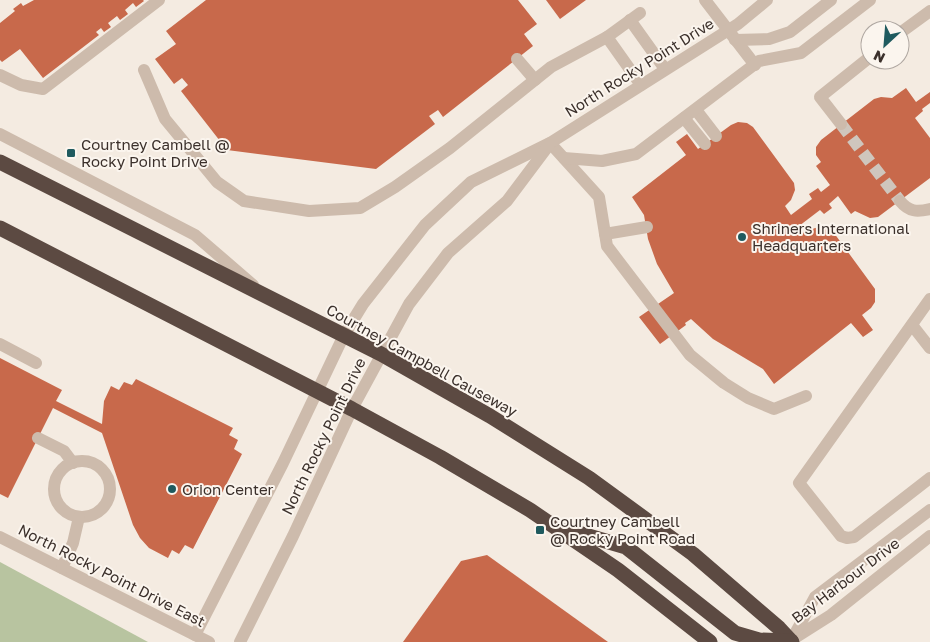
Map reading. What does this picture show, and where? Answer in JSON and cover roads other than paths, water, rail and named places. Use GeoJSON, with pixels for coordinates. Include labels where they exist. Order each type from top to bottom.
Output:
{"type":"FeatureCollection","features":[{"type":"Feature","properties":{"kind":"highway","name":"Courtney Campbell Causeway"},"geometry":{"type":"LineString","coordinates":[[0,162],[381,354],[490,416],[589,478],[693,554],[779,628],[791,642]]}},
{"type":"Feature","properties":{"kind":"highway"},"geometry":{"type":"LineString","coordinates":[[0,228],[352,409],[440,457],[530,510],[618,570],[710,642]]}},
{"type":"Feature","properties":{"kind":"highway"},"geometry":{"type":"LineString","coordinates":[[553,526],[626,547],[735,634],[758,640],[791,642]]}},
{"type":"Feature","properties":{"kind":"street"},"geometry":{"type":"LineString","coordinates":[[0,76],[21,85],[43,89],[159,0]]}},
{"type":"Feature","properties":{"kind":"street"},"geometry":{"type":"LineString","coordinates":[[704,0],[755,65]]}},
{"type":"Feature","properties":{"kind":"street","name":"North Rocky Point Drive"},"geometry":{"type":"LineString","coordinates":[[195,635],[283,463],[344,335],[363,304],[431,219],[471,182],[550,142],[665,70],[732,35],[738,24],[768,0]]}},
{"type":"Feature","properties":{"kind":"street"},"geometry":{"type":"LineString","coordinates":[[732,35],[769,39],[790,32],[830,0]]}},
{"type":"Feature","properties":{"kind":"street"},"geometry":{"type":"LineString","coordinates":[[564,158],[602,161],[636,154],[759,61],[801,53],[870,0]]}},
{"type":"Feature","properties":{"kind":"street"},"geometry":{"type":"LineString","coordinates":[[910,26],[930,11]]}},
{"type":"Feature","properties":{"kind":"street"},"geometry":{"type":"LineString","coordinates":[[144,70],[165,119],[217,182],[244,201],[309,211],[360,208],[374,200],[450,148],[551,67],[607,37],[635,17],[665,70]]}},
{"type":"Feature","properties":{"kind":"street"},"geometry":{"type":"LineString","coordinates":[[607,37],[640,85]]}},
{"type":"Feature","properties":{"kind":"street"},"geometry":{"type":"LineString","coordinates":[[517,59],[535,80]]}},
{"type":"Feature","properties":{"kind":"street"},"geometry":{"type":"LineString","coordinates":[[841,124],[820,98],[860,65]]}},
{"type":"Feature","properties":{"kind":"street"},"geometry":{"type":"LineString","coordinates":[[696,110],[716,136]]}},
{"type":"Feature","properties":{"kind":"street"},"geometry":{"type":"LineString","coordinates":[[684,118],[705,144]]}},
{"type":"Feature","properties":{"kind":"street"},"geometry":{"type":"LineString","coordinates":[[0,134],[195,235],[264,295]]}},
{"type":"Feature","properties":{"kind":"street"},"geometry":{"type":"LineString","coordinates":[[550,142],[599,197],[607,246],[690,355],[724,383],[748,398],[774,409],[806,396]]}},
{"type":"Feature","properties":{"kind":"street","name":"North Rocky Point Drive"},"geometry":{"type":"LineString","coordinates":[[240,642],[293,536],[352,409],[409,304],[448,253],[507,201],[550,142]]}},
{"type":"Feature","properties":{"kind":"street"},"geometry":{"type":"LineString","coordinates":[[900,201],[904,207],[918,212],[930,209]]}},
{"type":"Feature","properties":{"kind":"street"},"geometry":{"type":"LineString","coordinates":[[605,234],[647,228]]}},
{"type":"Feature","properties":{"kind":"street"},"geometry":{"type":"LineString","coordinates":[[930,300],[799,483],[841,536],[846,538],[854,537],[930,478]]}},
{"type":"Feature","properties":{"kind":"street"},"geometry":{"type":"LineString","coordinates":[[912,325],[930,348]]}},
{"type":"Feature","properties":{"kind":"street"},"geometry":{"type":"LineString","coordinates":[[0,344],[26,362]]}},
{"type":"Feature","properties":{"kind":"street"},"geometry":{"type":"LineString","coordinates":[[38,438],[64,451],[73,463]]}},
{"type":"Feature","properties":{"kind":"street"},"geometry":{"type":"LineString","coordinates":[[78,461],[88,462],[97,466],[104,473],[110,491],[102,508],[96,513],[79,517],[70,515],[63,510],[57,504],[54,495],[56,478],[61,470],[78,461]]}},
{"type":"Feature","properties":{"kind":"street","name":"Bay Harbour Drive"},"geometry":{"type":"LineString","coordinates":[[791,642],[815,597],[930,510]]}},
{"type":"Feature","properties":{"kind":"street"},"geometry":{"type":"LineString","coordinates":[[62,568],[73,542],[79,517]]}},
{"type":"Feature","properties":{"kind":"street","name":"Bay Harbour Drive"},"geometry":{"type":"LineString","coordinates":[[791,642],[831,615],[930,536]]}},
{"type":"Feature","properties":{"kind":"street","name":"North Rocky Point Drive East"},"geometry":{"type":"LineString","coordinates":[[0,537],[209,642]]}},
{"type":"Feature","properties":{"kind":"tunnel"},"geometry":{"type":"LineString","coordinates":[[841,124],[900,201]]}},
{"type":"Feature","properties":{"kind":"place","name":"Courtney Cambell @ Rocky Point Drive"},"geometry":{"type":"Point","coordinates":[71,153]}},
{"type":"Feature","properties":{"kind":"place","name":"Shriners International Headquarters"},"geometry":{"type":"Point","coordinates":[742,237]}},
{"type":"Feature","properties":{"kind":"place","name":"Orion Center"},"geometry":{"type":"Point","coordinates":[172,489]}},
{"type":"Feature","properties":{"kind":"place","name":"Courtney Cambell @ Rocky Point Road"},"geometry":{"type":"Point","coordinates":[540,530]}}]}
